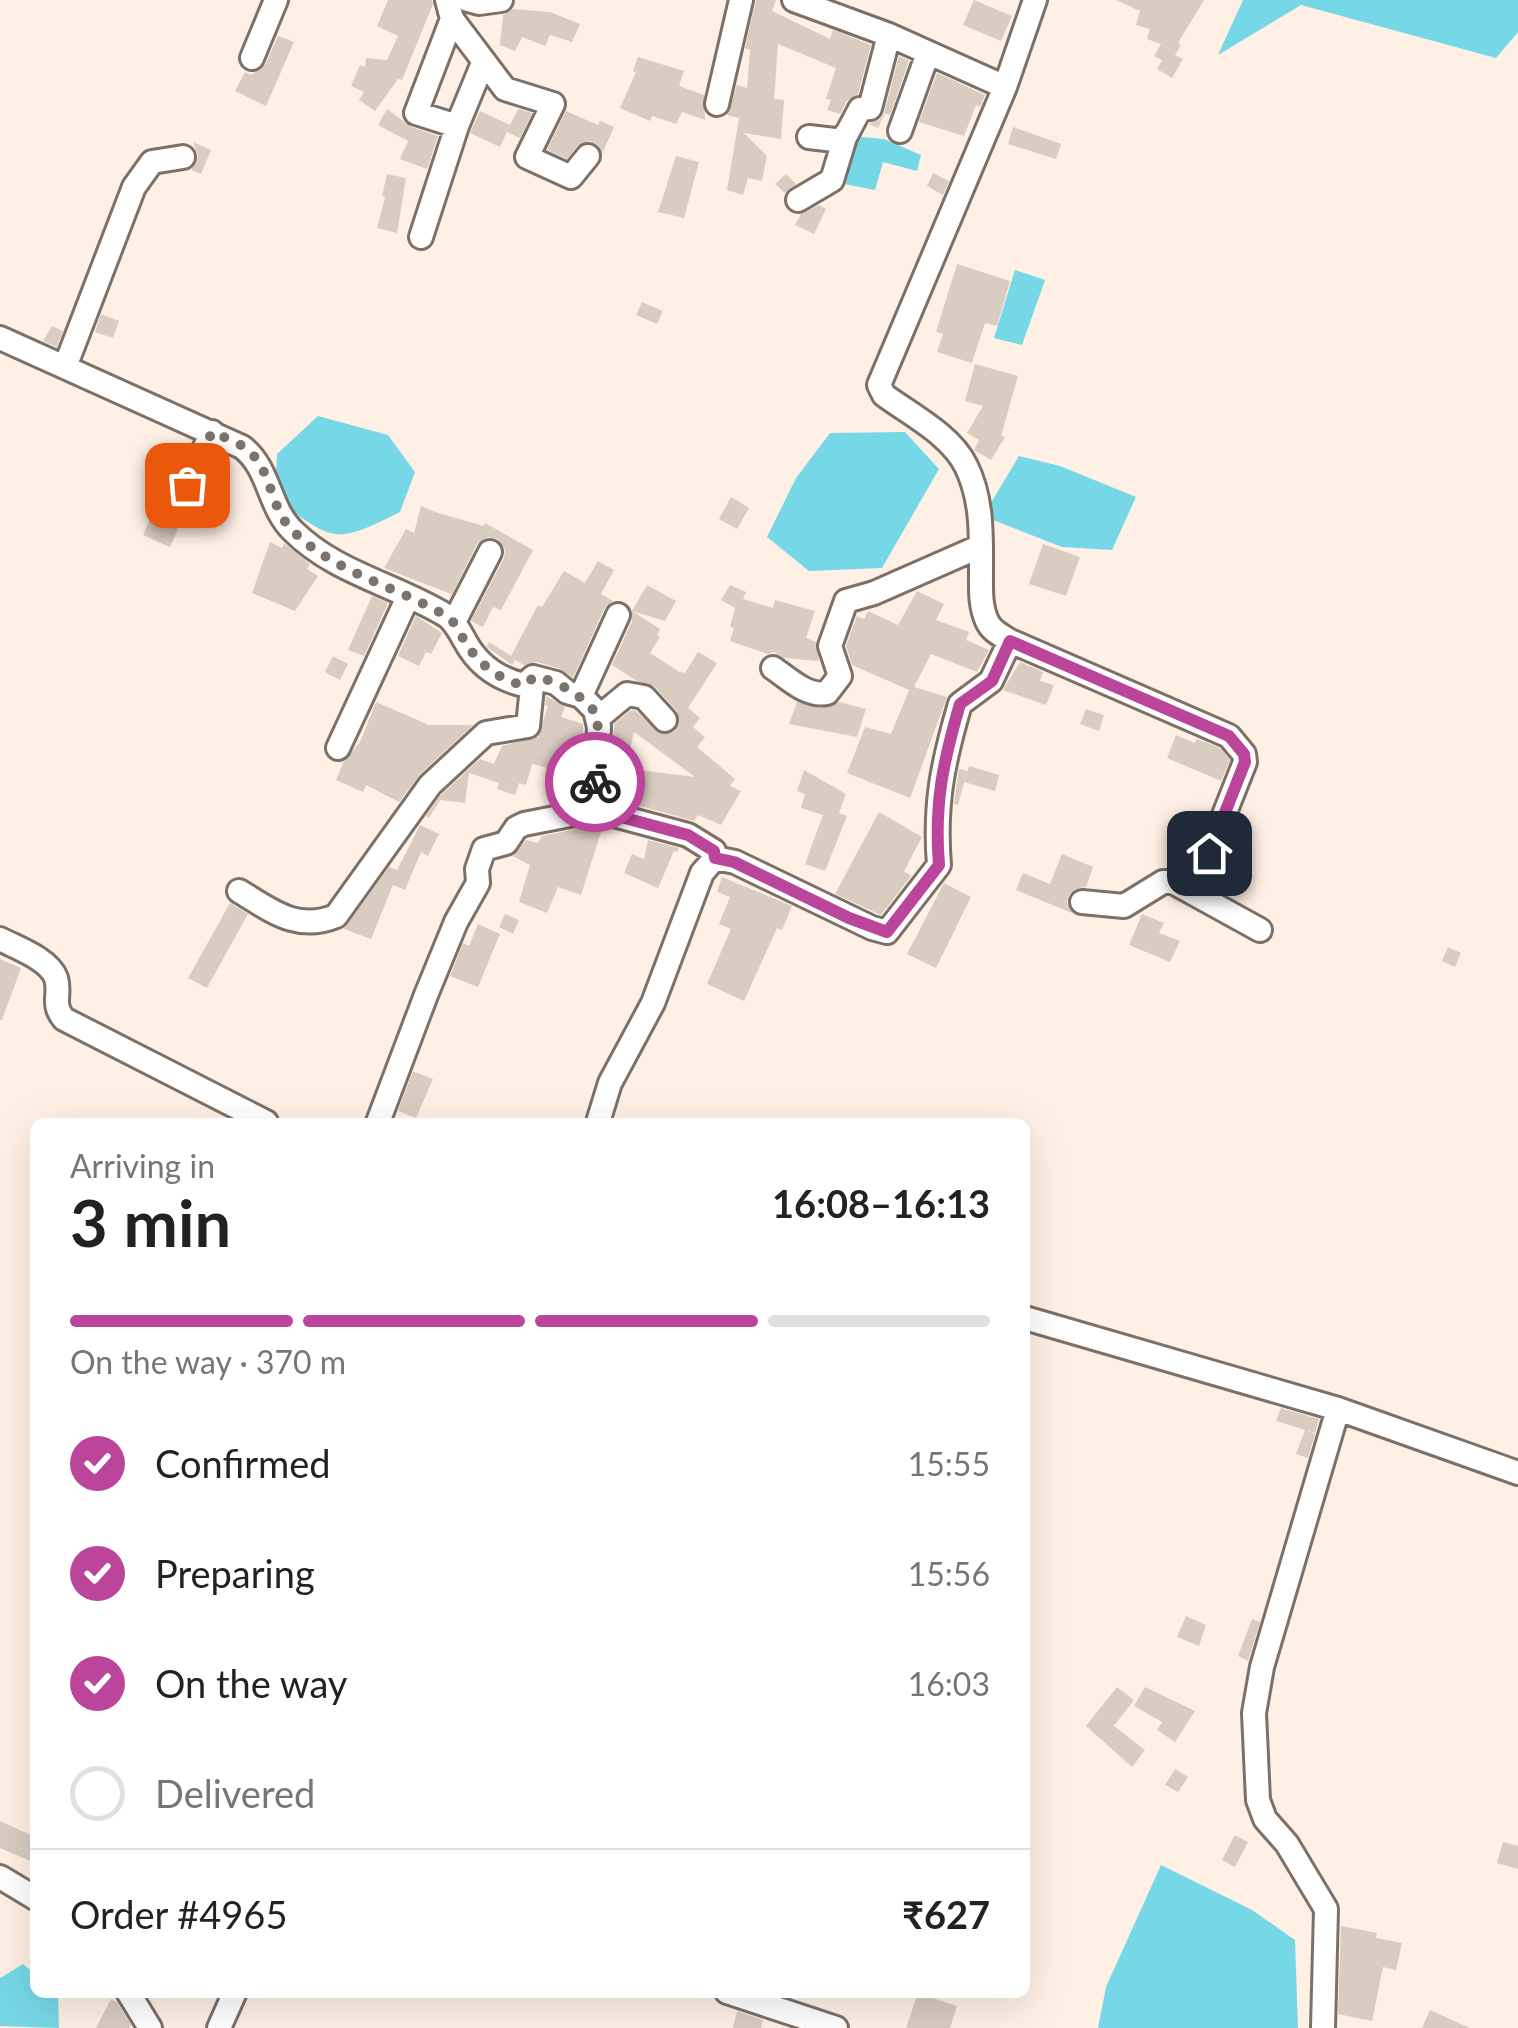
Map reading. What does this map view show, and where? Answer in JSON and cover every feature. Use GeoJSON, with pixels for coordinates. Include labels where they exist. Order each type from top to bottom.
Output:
{"type":"FeatureCollection","features":[{"type":"Feature","properties":{"kind":"street"},"geometry":{"type":"LineString","coordinates":[[252,58],[276,0]]}},
{"type":"Feature","properties":{"kind":"street"},"geometry":{"type":"LineString","coordinates":[[468,0],[500,0]]}},
{"type":"Feature","properties":{"kind":"street"},"geometry":{"type":"LineString","coordinates":[[717,104],[741,0]]}},
{"type":"Feature","properties":{"kind":"street"},"geometry":{"type":"LineString","coordinates":[[794,0],[889,35],[1006,87]]}},
{"type":"Feature","properties":{"kind":"street"},"geometry":{"type":"LineString","coordinates":[[1035,0],[1006,87],[879,385],[884,396],[949,443],[966,464],[976,489],[982,602],[987,622],[995,632],[1229,736],[1240,748],[1245,762],[1192,893]]}},
{"type":"Feature","properties":{"kind":"street"},"geometry":{"type":"LineString","coordinates":[[450,9],[483,63],[505,89],[552,104],[527,157],[570,177],[588,156]]}},
{"type":"Feature","properties":{"kind":"street"},"geometry":{"type":"LineString","coordinates":[[450,9],[416,113],[457,126]]}},
{"type":"Feature","properties":{"kind":"street"},"geometry":{"type":"LineString","coordinates":[[809,138],[843,140],[860,109],[870,108],[889,35]]}},
{"type":"Feature","properties":{"kind":"street"},"geometry":{"type":"LineString","coordinates":[[900,131],[928,53]]}},
{"type":"Feature","properties":{"kind":"street"},"geometry":{"type":"LineString","coordinates":[[421,237],[457,126],[483,63]]}},
{"type":"Feature","properties":{"kind":"street"},"geometry":{"type":"LineString","coordinates":[[798,200],[832,180],[846,134]]}},
{"type":"Feature","properties":{"kind":"street"},"geometry":{"type":"LineString","coordinates":[[65,366],[134,187],[152,162],[183,157]]}},
{"type":"Feature","properties":{"kind":"street"},"geometry":{"type":"LineString","coordinates":[[0,338],[212,432],[253,455],[283,520],[308,545],[454,622],[486,668],[524,686],[534,677],[547,678],[581,696],[598,718],[595,810]]}},
{"type":"Feature","properties":{"kind":"street"},"geometry":{"type":"LineString","coordinates":[[175,512],[212,432]]}},
{"type":"Feature","properties":{"kind":"street"},"geometry":{"type":"LineString","coordinates":[[774,668],[808,691],[827,693],[840,676],[830,646],[846,601],[981,546]]}},
{"type":"Feature","properties":{"kind":"street"},"geometry":{"type":"LineString","coordinates":[[454,622],[490,552]]}},
{"type":"Feature","properties":{"kind":"street"},"geometry":{"type":"LineString","coordinates":[[338,748],[408,597]]}},
{"type":"Feature","properties":{"kind":"street"},"geometry":{"type":"LineString","coordinates":[[581,696],[618,616]]}},
{"type":"Feature","properties":{"kind":"street"},"geometry":{"type":"LineString","coordinates":[[715,858],[734,862],[849,918],[887,932],[939,865],[935,820],[940,780],[960,704],[992,681],[1010,641]]}},
{"type":"Feature","properties":{"kind":"street"},"geometry":{"type":"LineString","coordinates":[[239,891],[291,922],[320,923],[336,916],[430,786],[486,733],[528,726],[534,677]]}},
{"type":"Feature","properties":{"kind":"street"},"geometry":{"type":"LineString","coordinates":[[598,718],[627,694],[644,697],[665,720]]}},
{"type":"Feature","properties":{"kind":"street"},"geometry":{"type":"LineString","coordinates":[[380,1118],[456,922],[478,883],[477,870],[484,849],[506,843],[516,828],[524,824],[595,810],[688,835],[714,851],[715,858],[702,874],[653,1003],[610,1083],[599,1118]]}},
{"type":"Feature","properties":{"kind":"street"},"geometry":{"type":"LineString","coordinates":[[1082,902],[1124,906],[1163,882],[1174,882],[1260,930]]}},
{"type":"Feature","properties":{"kind":"street"},"geometry":{"type":"LineString","coordinates":[[0,940],[43,962],[52,973],[55,1004],[64,1018],[258,1118]]}},
{"type":"Feature","properties":{"kind":"street"},"geometry":{"type":"LineString","coordinates":[[1030,1319],[1338,1409],[1518,1472]]}},
{"type":"Feature","properties":{"kind":"street"},"geometry":{"type":"LineString","coordinates":[[1323,2028],[1326,1909],[1287,1844],[1265,1819],[1258,1800],[1254,1713],[1262,1667],[1338,1409]]}},
{"type":"Feature","properties":{"kind":"street"},"geometry":{"type":"LineString","coordinates":[[0,1876],[30,1895]]}},
{"type":"Feature","properties":{"kind":"street"},"geometry":{"type":"LineString","coordinates":[[132,1998],[150,2028]]}},
{"type":"Feature","properties":{"kind":"street"},"geometry":{"type":"LineString","coordinates":[[219,2028],[232,1998]]}},
{"type":"Feature","properties":{"kind":"street"},"geometry":{"type":"LineString","coordinates":[[745,1998],[836,2028]]}},
{"type":"Feature","properties":{"kind":"water"},"geometry":{"type":"Polygon","coordinates":[[[1243,0],[1518,0],[1518,32],[1496,58],[1301,5],[1218,55],[1243,0]]]}},
{"type":"Feature","properties":{"kind":"water"},"geometry":{"type":"Polygon","coordinates":[[[850,136],[884,139],[921,155],[917,171],[883,162],[875,190],[834,182],[850,136]]]}},
{"type":"Feature","properties":{"kind":"water"},"geometry":{"type":"Polygon","coordinates":[[[1015,270],[1045,280],[1022,345],[994,338],[1015,270]]]}},
{"type":"Feature","properties":{"kind":"water"},"geometry":{"type":"Polygon","coordinates":[[[318,416],[388,435],[415,472],[400,512],[361,530],[335,534],[310,523],[275,498],[277,454],[318,416]]]}},
{"type":"Feature","properties":{"kind":"water"},"geometry":{"type":"Polygon","coordinates":[[[905,432],[939,469],[882,568],[809,571],[767,537],[796,478],[830,433],[905,432]]]}},
{"type":"Feature","properties":{"kind":"water"},"geometry":{"type":"Polygon","coordinates":[[[1019,456],[1060,466],[1136,497],[1112,550],[1062,547],[983,516],[1019,456]]]}},
{"type":"Feature","properties":{"kind":"water"},"geometry":{"type":"Polygon","coordinates":[[[1161,1865],[1252,1910],[1295,1940],[1298,2028],[1098,2028],[1106,1987],[1161,1865]]]}},
{"type":"Feature","properties":{"kind":"water"},"geometry":{"type":"Polygon","coordinates":[[[23,1964],[30,1970],[30,1998],[58,1998],[59,2028],[0,2026],[0,1978],[23,1964]]]}},
{"type":"Feature","properties":{"kind":"building"},"geometry":{"type":"Polygon","coordinates":[[[388,0],[432,0],[433,4],[402,80],[398,79],[375,111],[359,100],[364,92],[351,86],[360,65],[365,67],[366,58],[387,60],[398,36],[377,26],[388,0]]]}},
{"type":"Feature","properties":{"kind":"building"},"geometry":{"type":"Polygon","coordinates":[[[756,0],[776,0],[772,11],[830,39],[833,30],[871,45],[858,94],[847,101],[840,114],[827,110],[831,100],[826,99],[836,68],[778,44],[774,99],[784,100],[781,139],[744,133],[767,156],[762,181],[748,178],[743,195],[727,190],[739,118],[727,115],[737,85],[747,88],[750,50],[745,48],[756,0]]]}},
{"type":"Feature","properties":{"kind":"building"},"geometry":{"type":"Polygon","coordinates":[[[974,0],[1012,16],[1001,41],[963,25],[974,0]]]}},
{"type":"Feature","properties":{"kind":"building"},"geometry":{"type":"Polygon","coordinates":[[[1116,0],[1204,0],[1178,43],[1181,45],[1175,55],[1183,59],[1172,78],[1157,69],[1162,60],[1154,56],[1161,44],[1147,39],[1150,29],[1136,25],[1140,11],[1116,0]]]}},
{"type":"Feature","properties":{"kind":"building"},"geometry":{"type":"Polygon","coordinates":[[[513,9],[550,12],[580,24],[572,42],[550,35],[545,46],[522,37],[515,51],[500,45],[503,15],[513,9]]]}},
{"type":"Feature","properties":{"kind":"building"},"geometry":{"type":"Polygon","coordinates":[[[278,36],[294,42],[266,106],[235,91],[245,72],[251,75],[265,65],[278,36]]]}},
{"type":"Feature","properties":{"kind":"building"},"geometry":{"type":"Polygon","coordinates":[[[899,56],[909,61],[890,115],[885,113],[878,128],[869,124],[884,113],[899,56]]]}},
{"type":"Feature","properties":{"kind":"building"},"geometry":{"type":"Polygon","coordinates":[[[638,57],[684,71],[679,86],[704,95],[705,120],[682,112],[676,124],[652,116],[650,121],[620,108],[636,72],[633,71],[638,57]]]}},
{"type":"Feature","properties":{"kind":"building"},"geometry":{"type":"Polygon","coordinates":[[[937,73],[985,95],[980,107],[976,105],[964,136],[919,122],[937,73]]]}},
{"type":"Feature","properties":{"kind":"building"},"geometry":{"type":"Polygon","coordinates":[[[387,109],[411,127],[438,136],[427,169],[400,159],[408,141],[378,125],[387,109]]]}},
{"type":"Feature","properties":{"kind":"building"},"geometry":{"type":"Polygon","coordinates":[[[518,109],[532,113],[520,138],[507,132],[518,109]]]}},
{"type":"Feature","properties":{"kind":"building"},"geometry":{"type":"Polygon","coordinates":[[[480,111],[510,125],[500,147],[470,133],[480,111]]]}},
{"type":"Feature","properties":{"kind":"building"},"geometry":{"type":"Polygon","coordinates":[[[566,111],[598,125],[600,121],[614,127],[602,154],[598,145],[589,141],[577,146],[567,159],[547,150],[566,111]]]}},
{"type":"Feature","properties":{"kind":"building"},"geometry":{"type":"Polygon","coordinates":[[[1013,127],[1061,144],[1056,159],[1008,144],[1013,127]]]}},
{"type":"Feature","properties":{"kind":"building"},"geometry":{"type":"Polygon","coordinates":[[[193,142],[211,150],[201,174],[191,170],[198,156],[193,142]]]}},
{"type":"Feature","properties":{"kind":"building"},"geometry":{"type":"Polygon","coordinates":[[[676,156],[699,162],[684,218],[658,212],[676,156]]]}},
{"type":"Feature","properties":{"kind":"building"},"geometry":{"type":"Polygon","coordinates":[[[933,173],[949,181],[943,195],[927,186],[933,173]]]}},
{"type":"Feature","properties":{"kind":"building"},"geometry":{"type":"Polygon","coordinates":[[[387,174],[406,178],[397,233],[377,228],[387,174]]]}},
{"type":"Feature","properties":{"kind":"building"},"geometry":{"type":"Polygon","coordinates":[[[786,174],[796,184],[785,193],[775,184],[786,174]]]}},
{"type":"Feature","properties":{"kind":"building"},"geometry":{"type":"Polygon","coordinates":[[[819,205],[826,209],[814,234],[795,225],[801,214],[819,205]]]}},
{"type":"Feature","properties":{"kind":"building"},"geometry":{"type":"Polygon","coordinates":[[[957,264],[1010,281],[997,326],[985,323],[972,363],[937,352],[943,334],[936,332],[957,264]]]}},
{"type":"Feature","properties":{"kind":"building"},"geometry":{"type":"Polygon","coordinates":[[[642,302],[663,311],[657,324],[636,315],[642,302]]]}},
{"type":"Feature","properties":{"kind":"building"},"geometry":{"type":"Polygon","coordinates":[[[101,314],[119,321],[113,338],[95,332],[101,314]]]}},
{"type":"Feature","properties":{"kind":"building"},"geometry":{"type":"Polygon","coordinates":[[[52,326],[63,331],[57,347],[43,341],[52,326]]]}},
{"type":"Feature","properties":{"kind":"building"},"geometry":{"type":"Polygon","coordinates":[[[975,364],[1018,376],[1001,436],[1005,437],[991,460],[974,450],[979,440],[967,433],[983,406],[965,401],[975,364]]]}},
{"type":"Feature","properties":{"kind":"building"},"geometry":{"type":"Polygon","coordinates":[[[731,497],[749,508],[737,529],[719,519],[731,497]]]}},
{"type":"Feature","properties":{"kind":"building"},"geometry":{"type":"Polygon","coordinates":[[[421,506],[484,526],[485,523],[533,550],[501,610],[493,607],[483,627],[471,621],[504,558],[505,550],[498,539],[488,537],[477,544],[449,600],[451,594],[384,568],[406,529],[414,533],[421,506]]]}},
{"type":"Feature","properties":{"kind":"building"},"geometry":{"type":"Polygon","coordinates":[[[151,517],[178,529],[170,547],[143,535],[151,517]]]}},
{"type":"Feature","properties":{"kind":"building"},"geometry":{"type":"Polygon","coordinates":[[[270,542],[282,548],[284,543],[310,564],[307,569],[318,576],[295,611],[252,593],[270,542]]]}},
{"type":"Feature","properties":{"kind":"building"},"geometry":{"type":"Polygon","coordinates":[[[1043,544],[1080,557],[1066,596],[1029,584],[1043,544]]]}},
{"type":"Feature","properties":{"kind":"building"},"geometry":{"type":"Polygon","coordinates":[[[598,561],[614,570],[601,594],[613,601],[604,609],[573,678],[561,669],[537,662],[524,665],[515,660],[512,665],[487,647],[489,642],[511,656],[538,605],[542,607],[564,571],[585,583],[598,561]]]}},
{"type":"Feature","properties":{"kind":"building"},"geometry":{"type":"Polygon","coordinates":[[[647,585],[676,601],[665,621],[632,611],[647,585]]]}},
{"type":"Feature","properties":{"kind":"building"},"geometry":{"type":"Polygon","coordinates":[[[730,585],[746,592],[743,599],[773,608],[775,600],[815,611],[806,638],[816,642],[819,661],[784,658],[730,641],[735,608],[721,600],[730,585]]]}},
{"type":"Feature","properties":{"kind":"building"},"geometry":{"type":"Polygon","coordinates":[[[917,591],[944,604],[936,620],[969,632],[966,640],[989,650],[977,672],[931,654],[914,687],[947,697],[910,798],[847,773],[865,727],[891,734],[909,690],[852,665],[846,646],[857,616],[864,619],[868,611],[898,625],[917,591]]]}},
{"type":"Feature","properties":{"kind":"building"},"geometry":{"type":"Polygon","coordinates":[[[372,596],[388,603],[364,656],[348,650],[372,596]]]}},
{"type":"Feature","properties":{"kind":"building"},"geometry":{"type":"Polygon","coordinates":[[[632,611],[660,629],[660,637],[650,653],[678,671],[685,673],[698,652],[717,663],[688,708],[700,718],[693,727],[705,737],[697,747],[735,779],[730,786],[741,791],[721,825],[698,815],[694,821],[612,798],[616,767],[695,777],[634,732],[627,763],[613,760],[614,724],[631,710],[661,734],[674,732],[679,724],[677,711],[655,687],[612,665],[632,621],[632,611]]]}},
{"type":"Feature","properties":{"kind":"building"},"geometry":{"type":"Polygon","coordinates":[[[416,616],[442,633],[419,666],[398,656],[416,616]]]}},
{"type":"Feature","properties":{"kind":"building"},"geometry":{"type":"Polygon","coordinates":[[[333,656],[348,664],[340,680],[325,672],[333,656]]]}},
{"type":"Feature","properties":{"kind":"building"},"geometry":{"type":"Polygon","coordinates":[[[1020,662],[1043,672],[1040,681],[1054,685],[1046,705],[1003,690],[1020,662]]]}},
{"type":"Feature","properties":{"kind":"building"},"geometry":{"type":"Polygon","coordinates":[[[546,696],[565,707],[561,717],[583,724],[583,745],[577,743],[572,758],[560,754],[555,770],[532,764],[526,785],[519,783],[515,795],[497,789],[499,783],[469,773],[465,803],[440,800],[429,818],[426,816],[441,795],[480,759],[494,764],[502,746],[538,737],[548,706],[546,696]]]}},
{"type":"Feature","properties":{"kind":"building"},"geometry":{"type":"Polygon","coordinates":[[[376,702],[429,725],[473,725],[420,774],[399,802],[366,785],[363,792],[336,780],[344,761],[360,742],[376,702]]]}},
{"type":"Feature","properties":{"kind":"building"},"geometry":{"type":"Polygon","coordinates":[[[797,702],[821,708],[839,702],[866,709],[857,737],[789,724],[797,702]]]}},
{"type":"Feature","properties":{"kind":"building"},"geometry":{"type":"Polygon","coordinates":[[[1086,709],[1104,715],[1099,731],[1080,724],[1086,709]]]}},
{"type":"Feature","properties":{"kind":"building"},"geometry":{"type":"Polygon","coordinates":[[[1176,735],[1220,748],[1230,760],[1221,781],[1167,758],[1176,735]]]}},
{"type":"Feature","properties":{"kind":"building"},"geometry":{"type":"Polygon","coordinates":[[[969,766],[999,775],[995,791],[964,782],[969,766]]]}},
{"type":"Feature","properties":{"kind":"building"},"geometry":{"type":"Polygon","coordinates":[[[959,769],[967,771],[958,805],[954,804],[959,769]]]}},
{"type":"Feature","properties":{"kind":"building"},"geometry":{"type":"Polygon","coordinates":[[[804,770],[846,794],[839,813],[847,816],[825,871],[805,864],[823,815],[801,808],[805,794],[797,791],[804,770]]]}},
{"type":"Feature","properties":{"kind":"building"},"geometry":{"type":"Polygon","coordinates":[[[879,812],[922,837],[904,871],[911,876],[881,915],[835,894],[879,812]]]}},
{"type":"Feature","properties":{"kind":"building"},"geometry":{"type":"Polygon","coordinates":[[[420,825],[439,834],[428,856],[421,852],[405,890],[393,885],[371,939],[344,929],[389,867],[397,870],[420,825]]]}},
{"type":"Feature","properties":{"kind":"building"},"geometry":{"type":"Polygon","coordinates":[[[592,826],[602,829],[581,895],[558,887],[547,913],[519,902],[530,865],[513,856],[526,840],[538,843],[542,836],[592,826]]]}},
{"type":"Feature","properties":{"kind":"building"},"geometry":{"type":"Polygon","coordinates":[[[648,840],[679,848],[674,851],[658,888],[624,873],[632,854],[644,859],[648,840]]]}},
{"type":"Feature","properties":{"kind":"building"},"geometry":{"type":"Polygon","coordinates":[[[1062,854],[1093,867],[1086,887],[1069,894],[1067,902],[1072,913],[1016,890],[1023,873],[1050,884],[1062,854]]]}},
{"type":"Feature","properties":{"kind":"building"},"geometry":{"type":"Polygon","coordinates":[[[722,877],[792,906],[782,930],[777,928],[744,1001],[707,984],[731,929],[719,924],[730,897],[717,892],[722,877]]]}},
{"type":"Feature","properties":{"kind":"building"},"geometry":{"type":"Polygon","coordinates":[[[944,883],[971,897],[936,968],[907,954],[944,883]]]}},
{"type":"Feature","properties":{"kind":"building"},"geometry":{"type":"Polygon","coordinates":[[[230,903],[248,914],[207,988],[188,978],[230,903]]]}},
{"type":"Feature","properties":{"kind":"building"},"geometry":{"type":"Polygon","coordinates":[[[505,914],[519,920],[513,934],[499,927],[505,914]]]}},
{"type":"Feature","properties":{"kind":"building"},"geometry":{"type":"Polygon","coordinates":[[[1142,914],[1164,923],[1159,933],[1180,941],[1170,962],[1129,945],[1142,914]]]}},
{"type":"Feature","properties":{"kind":"building"},"geometry":{"type":"Polygon","coordinates":[[[478,924],[500,934],[478,987],[450,976],[463,943],[469,946],[478,924]]]}},
{"type":"Feature","properties":{"kind":"building"},"geometry":{"type":"Polygon","coordinates":[[[1448,947],[1461,953],[1455,967],[1442,961],[1448,947]]]}},
{"type":"Feature","properties":{"kind":"building"},"geometry":{"type":"Polygon","coordinates":[[[0,959],[21,968],[2,1020],[0,1020],[0,959]]]}},
{"type":"Feature","properties":{"kind":"building"},"geometry":{"type":"Polygon","coordinates":[[[413,1071],[433,1079],[416,1118],[398,1111],[413,1071]]]}},
{"type":"Feature","properties":{"kind":"building"},"geometry":{"type":"Polygon","coordinates":[[[1281,1408],[1319,1419],[1315,1433],[1276,1421],[1281,1408]]]}},
{"type":"Feature","properties":{"kind":"building"},"geometry":{"type":"Polygon","coordinates":[[[1305,1430],[1315,1434],[1308,1458],[1296,1454],[1305,1430]]]}},
{"type":"Feature","properties":{"kind":"building"},"geometry":{"type":"Polygon","coordinates":[[[1186,1616],[1206,1625],[1199,1646],[1177,1637],[1186,1616]]]}},
{"type":"Feature","properties":{"kind":"building"},"geometry":{"type":"Polygon","coordinates":[[[1252,1619],[1260,1622],[1248,1661],[1238,1656],[1252,1619]]]}},
{"type":"Feature","properties":{"kind":"building"},"geometry":{"type":"Polygon","coordinates":[[[1117,1687],[1134,1700],[1114,1726],[1145,1750],[1132,1767],[1086,1726],[1117,1687]]]}},
{"type":"Feature","properties":{"kind":"building"},"geometry":{"type":"Polygon","coordinates":[[[1145,1687],[1195,1711],[1175,1742],[1157,1730],[1162,1722],[1134,1706],[1145,1687]]]}},
{"type":"Feature","properties":{"kind":"building"},"geometry":{"type":"Polygon","coordinates":[[[1175,1769],[1188,1777],[1178,1792],[1165,1785],[1175,1769]]]}},
{"type":"Feature","properties":{"kind":"building"},"geometry":{"type":"Polygon","coordinates":[[[0,1821],[30,1835],[30,1861],[0,1848],[0,1821]]]}},
{"type":"Feature","properties":{"kind":"building"},"geometry":{"type":"Polygon","coordinates":[[[1235,1835],[1248,1842],[1235,1867],[1222,1860],[1235,1835]]]}},
{"type":"Feature","properties":{"kind":"building"},"geometry":{"type":"Polygon","coordinates":[[[1503,1842],[1518,1846],[1518,1869],[1497,1863],[1503,1842]]]}},
{"type":"Feature","properties":{"kind":"building"},"geometry":{"type":"Polygon","coordinates":[[[1341,1926],[1402,1943],[1396,1970],[1383,1967],[1372,2021],[1338,2014],[1341,1926]]]}},
{"type":"Feature","properties":{"kind":"building"},"geometry":{"type":"Polygon","coordinates":[[[916,1998],[933,1998],[957,2006],[950,2028],[906,2028],[916,1998]]]}},
{"type":"Feature","properties":{"kind":"building"},"geometry":{"type":"Polygon","coordinates":[[[111,1999],[117,2002],[131,2025],[129,2028],[96,2028],[111,1999]]]}},
{"type":"Feature","properties":{"kind":"building"},"geometry":{"type":"Polygon","coordinates":[[[1430,2010],[1470,2028],[1422,2028],[1430,2010]]]}},
{"type":"Feature","properties":{"kind":"building"},"geometry":{"type":"Polygon","coordinates":[[[737,2011],[763,2020],[761,2028],[733,2028],[737,2011]]]}},
{"type":"Feature","properties":{"kind":"way so far"},"geometry":{"type":"LineString","coordinates":[[187,485],[212,432],[253,455],[283,520],[308,545],[447,616],[480,662],[498,676],[524,686],[534,677],[547,678],[567,692],[581,696],[598,718],[595,782]]}},
{"type":"Feature","properties":{"kind":"route"},"geometry":{"type":"LineString","coordinates":[[595,782],[595,810],[688,835],[714,851],[715,858],[734,862],[849,918],[887,932],[939,865],[935,820],[940,780],[960,704],[992,681],[1010,641],[1229,736],[1244,754],[1245,762],[1209,853]]}}]}
